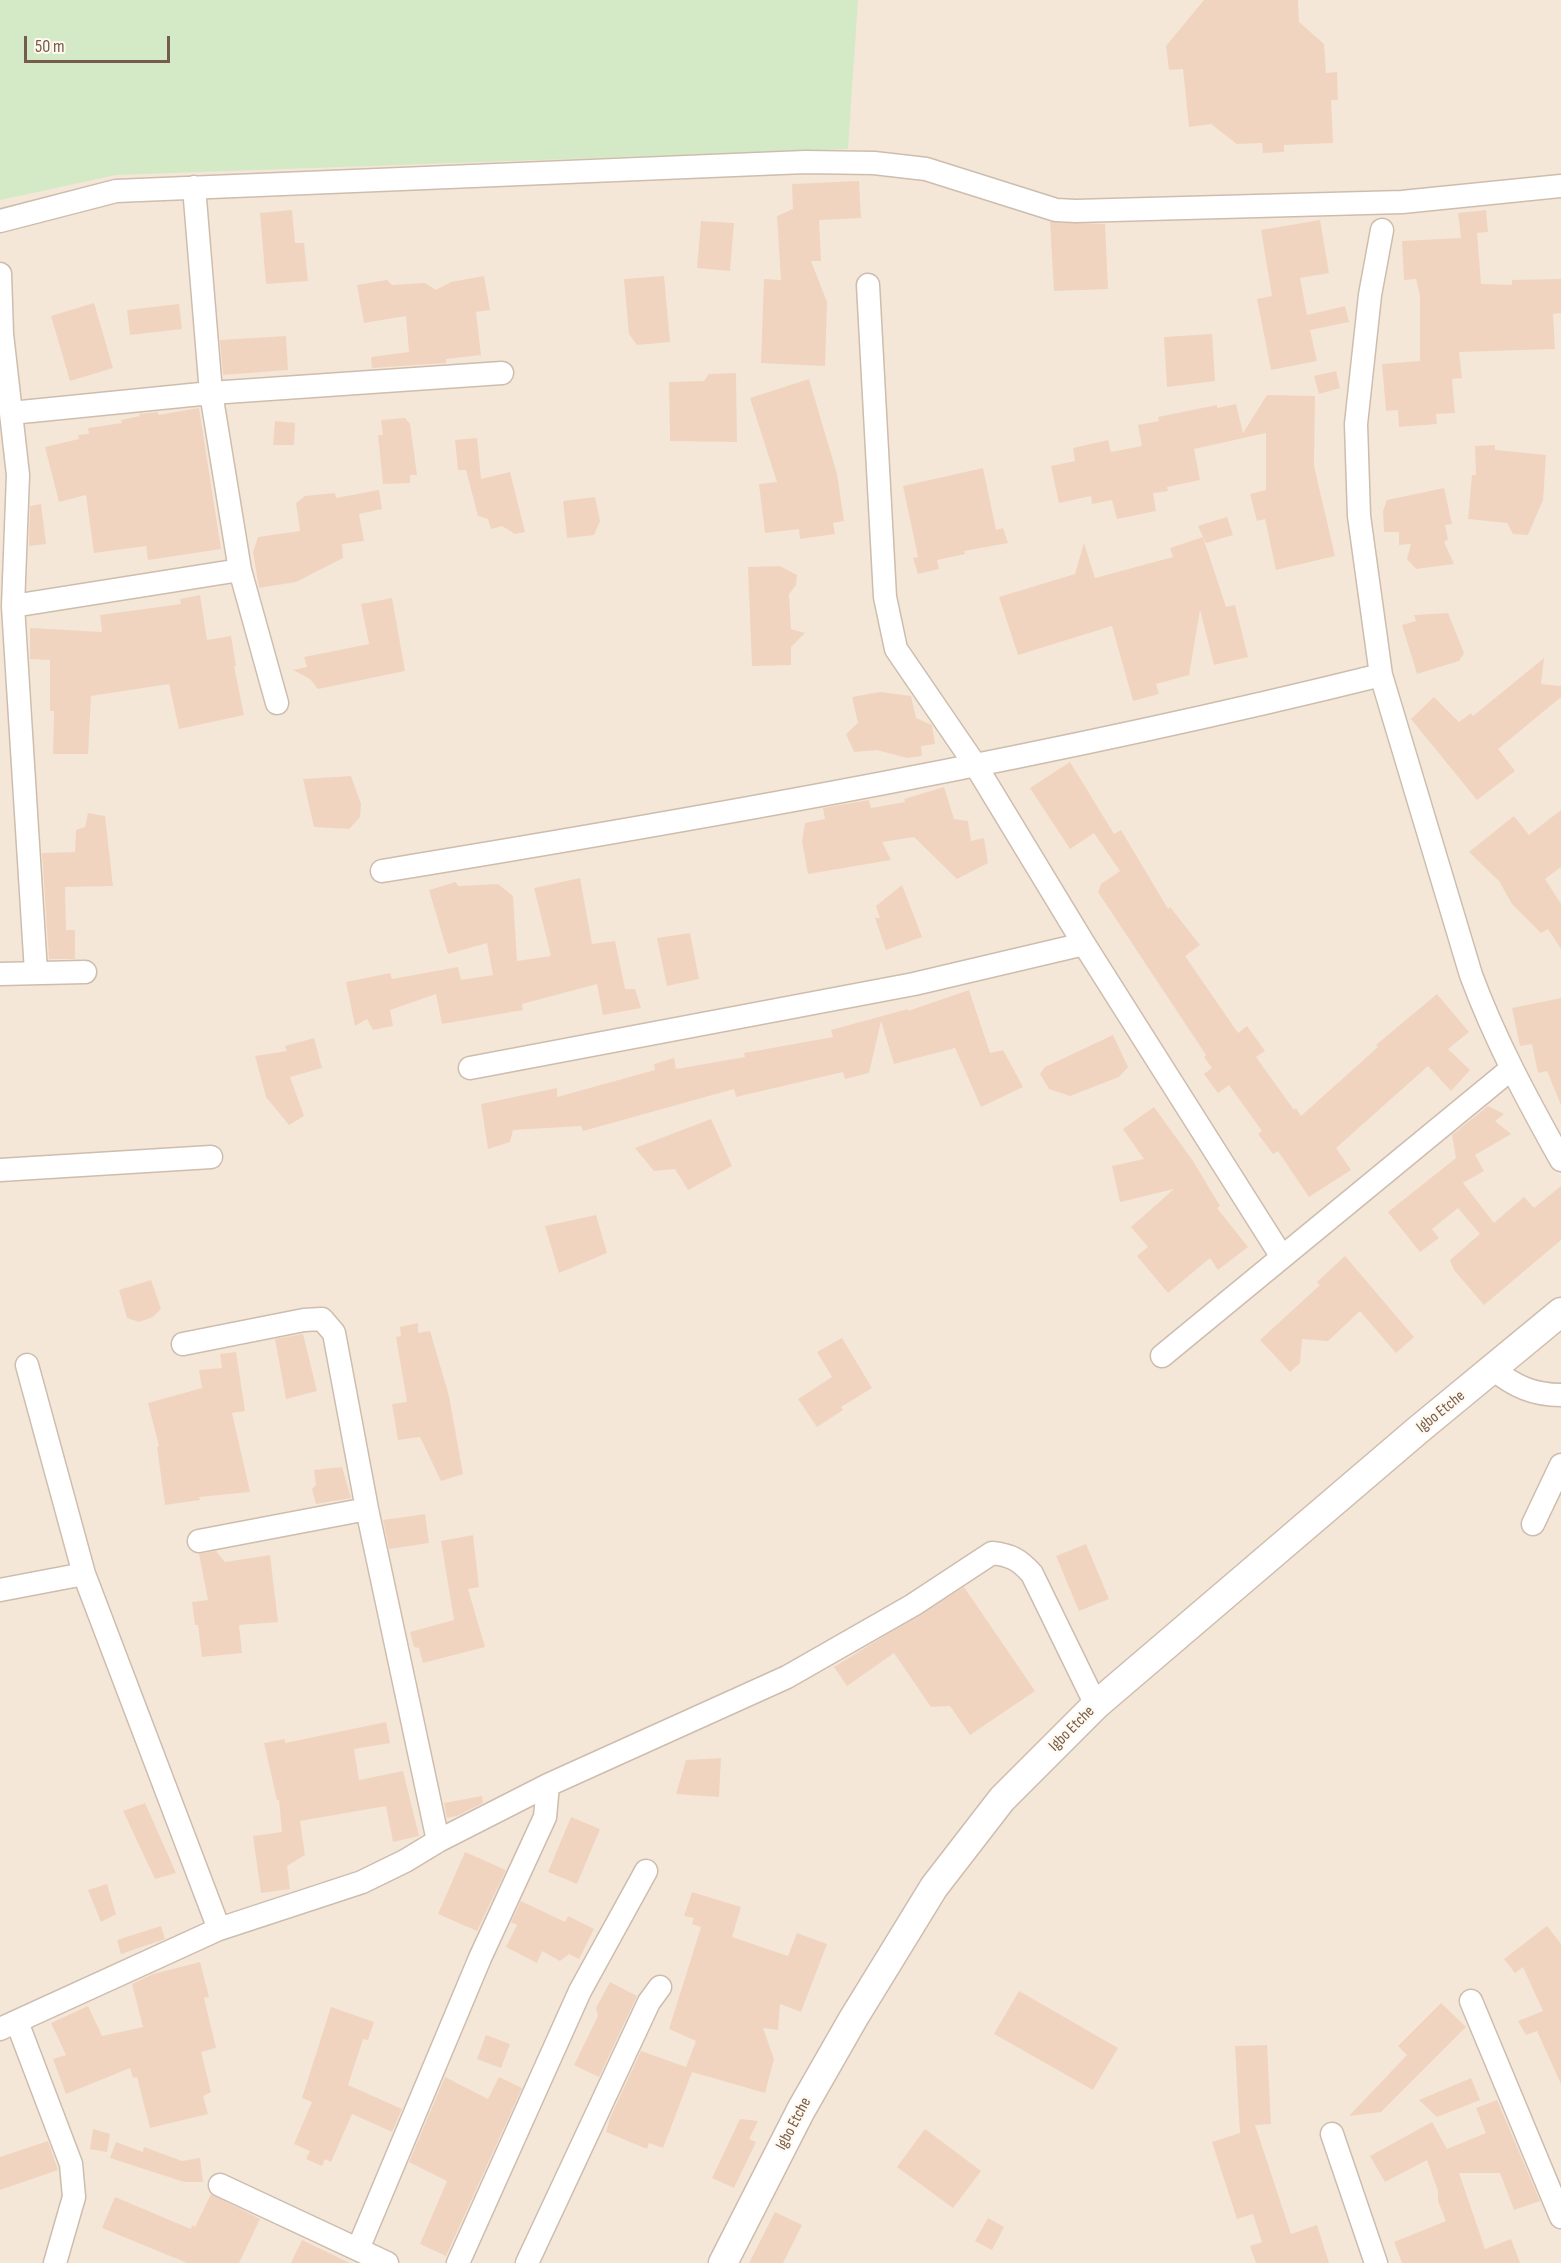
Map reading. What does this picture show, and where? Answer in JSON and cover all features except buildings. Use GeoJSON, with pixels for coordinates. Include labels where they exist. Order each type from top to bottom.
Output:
{"type":"FeatureCollection","features":[{"type":"Feature","properties":{"kind":"street"},"geometry":{"type":"LineString","coordinates":[[0,221],[116,191],[805,162],[874,164],[927,169],[1056,210],[1076,211],[1402,202],[1561,186]]}},
{"type":"Feature","properties":{"kind":"street"},"geometry":{"type":"LineString","coordinates":[[194,187],[211,393],[240,570],[277,703]]}},
{"type":"Feature","properties":{"kind":"street"},"geometry":{"type":"LineString","coordinates":[[1382,230],[1370,295],[1356,424],[1359,516],[1381,675],[1471,975],[1488,1020],[1511,1069],[1561,1160]]}},
{"type":"Feature","properties":{"kind":"street"},"geometry":{"type":"LineString","coordinates":[[0,274],[2,334],[18,475],[14,606],[36,972]]}},
{"type":"Feature","properties":{"kind":"street"},"geometry":{"type":"LineString","coordinates":[[868,285],[887,608],[896,649],[976,766],[1084,944],[1282,1257]]}},
{"type":"Feature","properties":{"kind":"street"},"geometry":{"type":"LineString","coordinates":[[11,413],[211,393],[502,373]]}},
{"type":"Feature","properties":{"kind":"street"},"geometry":{"type":"LineString","coordinates":[[14,606],[240,570]]}},
{"type":"Feature","properties":{"kind":"street"},"geometry":{"type":"LineString","coordinates":[[382,871],[750,809],[976,766],[1230,712],[1381,675]]}},
{"type":"Feature","properties":{"kind":"street"},"geometry":{"type":"LineString","coordinates":[[470,1068],[914,984],[1084,944]]}},
{"type":"Feature","properties":{"kind":"street"},"geometry":{"type":"LineString","coordinates":[[0,974],[85,972]]}},
{"type":"Feature","properties":{"kind":"street"},"geometry":{"type":"LineString","coordinates":[[1162,1356],[1511,1069]]}},
{"type":"Feature","properties":{"kind":"street"},"geometry":{"type":"LineString","coordinates":[[0,1170],[212,1157]]}},
{"type":"Feature","properties":{"kind":"street","name":"Igbo Etche"},"geometry":{"type":"LineString","coordinates":[[723,2263],[801,2110],[853,2019],[934,1887],[1002,1799],[1096,1705],[1418,1430],[1561,1312]]}},
{"type":"Feature","properties":{"kind":"street"},"geometry":{"type":"LineString","coordinates":[[183,1344],[304,1320],[322,1319],[334,1333],[367,1509],[438,1841]]}},
{"type":"Feature","properties":{"kind":"street"},"geometry":{"type":"LineString","coordinates":[[27,1365],[84,1574],[219,1929]]}},
{"type":"Feature","properties":{"kind":"street"},"geometry":{"type":"LineString","coordinates":[[1493,1369],[1507,1380],[1531,1392],[1561,1395]]}},
{"type":"Feature","properties":{"kind":"street"},"geometry":{"type":"LineString","coordinates":[[1533,1524],[1561,1465]]}},
{"type":"Feature","properties":{"kind":"street"},"geometry":{"type":"LineString","coordinates":[[199,1541],[367,1509]]}},
{"type":"Feature","properties":{"kind":"street"},"geometry":{"type":"LineString","coordinates":[[55,2263],[74,2197],[71,2164],[9,2026],[219,1929],[362,1882],[548,1785],[786,1677],[913,1605],[992,1553],[1009,1555],[1021,1561],[1032,1574],[1096,1705]]}},
{"type":"Feature","properties":{"kind":"street"},"geometry":{"type":"LineString","coordinates":[[0,1590],[84,1574]]}},
{"type":"Feature","properties":{"kind":"street"},"geometry":{"type":"LineString","coordinates":[[358,2249],[480,1958],[545,1817],[548,1785]]}},
{"type":"Feature","properties":{"kind":"street"},"geometry":{"type":"LineString","coordinates":[[458,2263],[580,1991],[646,1871]]}},
{"type":"Feature","properties":{"kind":"street"},"geometry":{"type":"LineString","coordinates":[[527,2263],[650,2002],[660,1987]]}},
{"type":"Feature","properties":{"kind":"street"},"geometry":{"type":"LineString","coordinates":[[1471,2001],[1561,2217]]}},
{"type":"Feature","properties":{"kind":"street"},"geometry":{"type":"LineString","coordinates":[[1332,2134],[1376,2263]]}},
{"type":"Feature","properties":{"kind":"street"},"geometry":{"type":"LineString","coordinates":[[220,2185],[387,2263]]}},
{"type":"Feature","properties":{"kind":"shaded area"},"geometry":{"type":"Polygon","coordinates":[[[0,0],[1561,0],[1561,2263],[0,2263],[0,0]]]}},
{"type":"Feature","properties":{"kind":"green space"},"geometry":{"type":"Polygon","coordinates":[[[0,0],[858,0],[848,149],[116,175],[0,200],[0,0]]]}}]}
